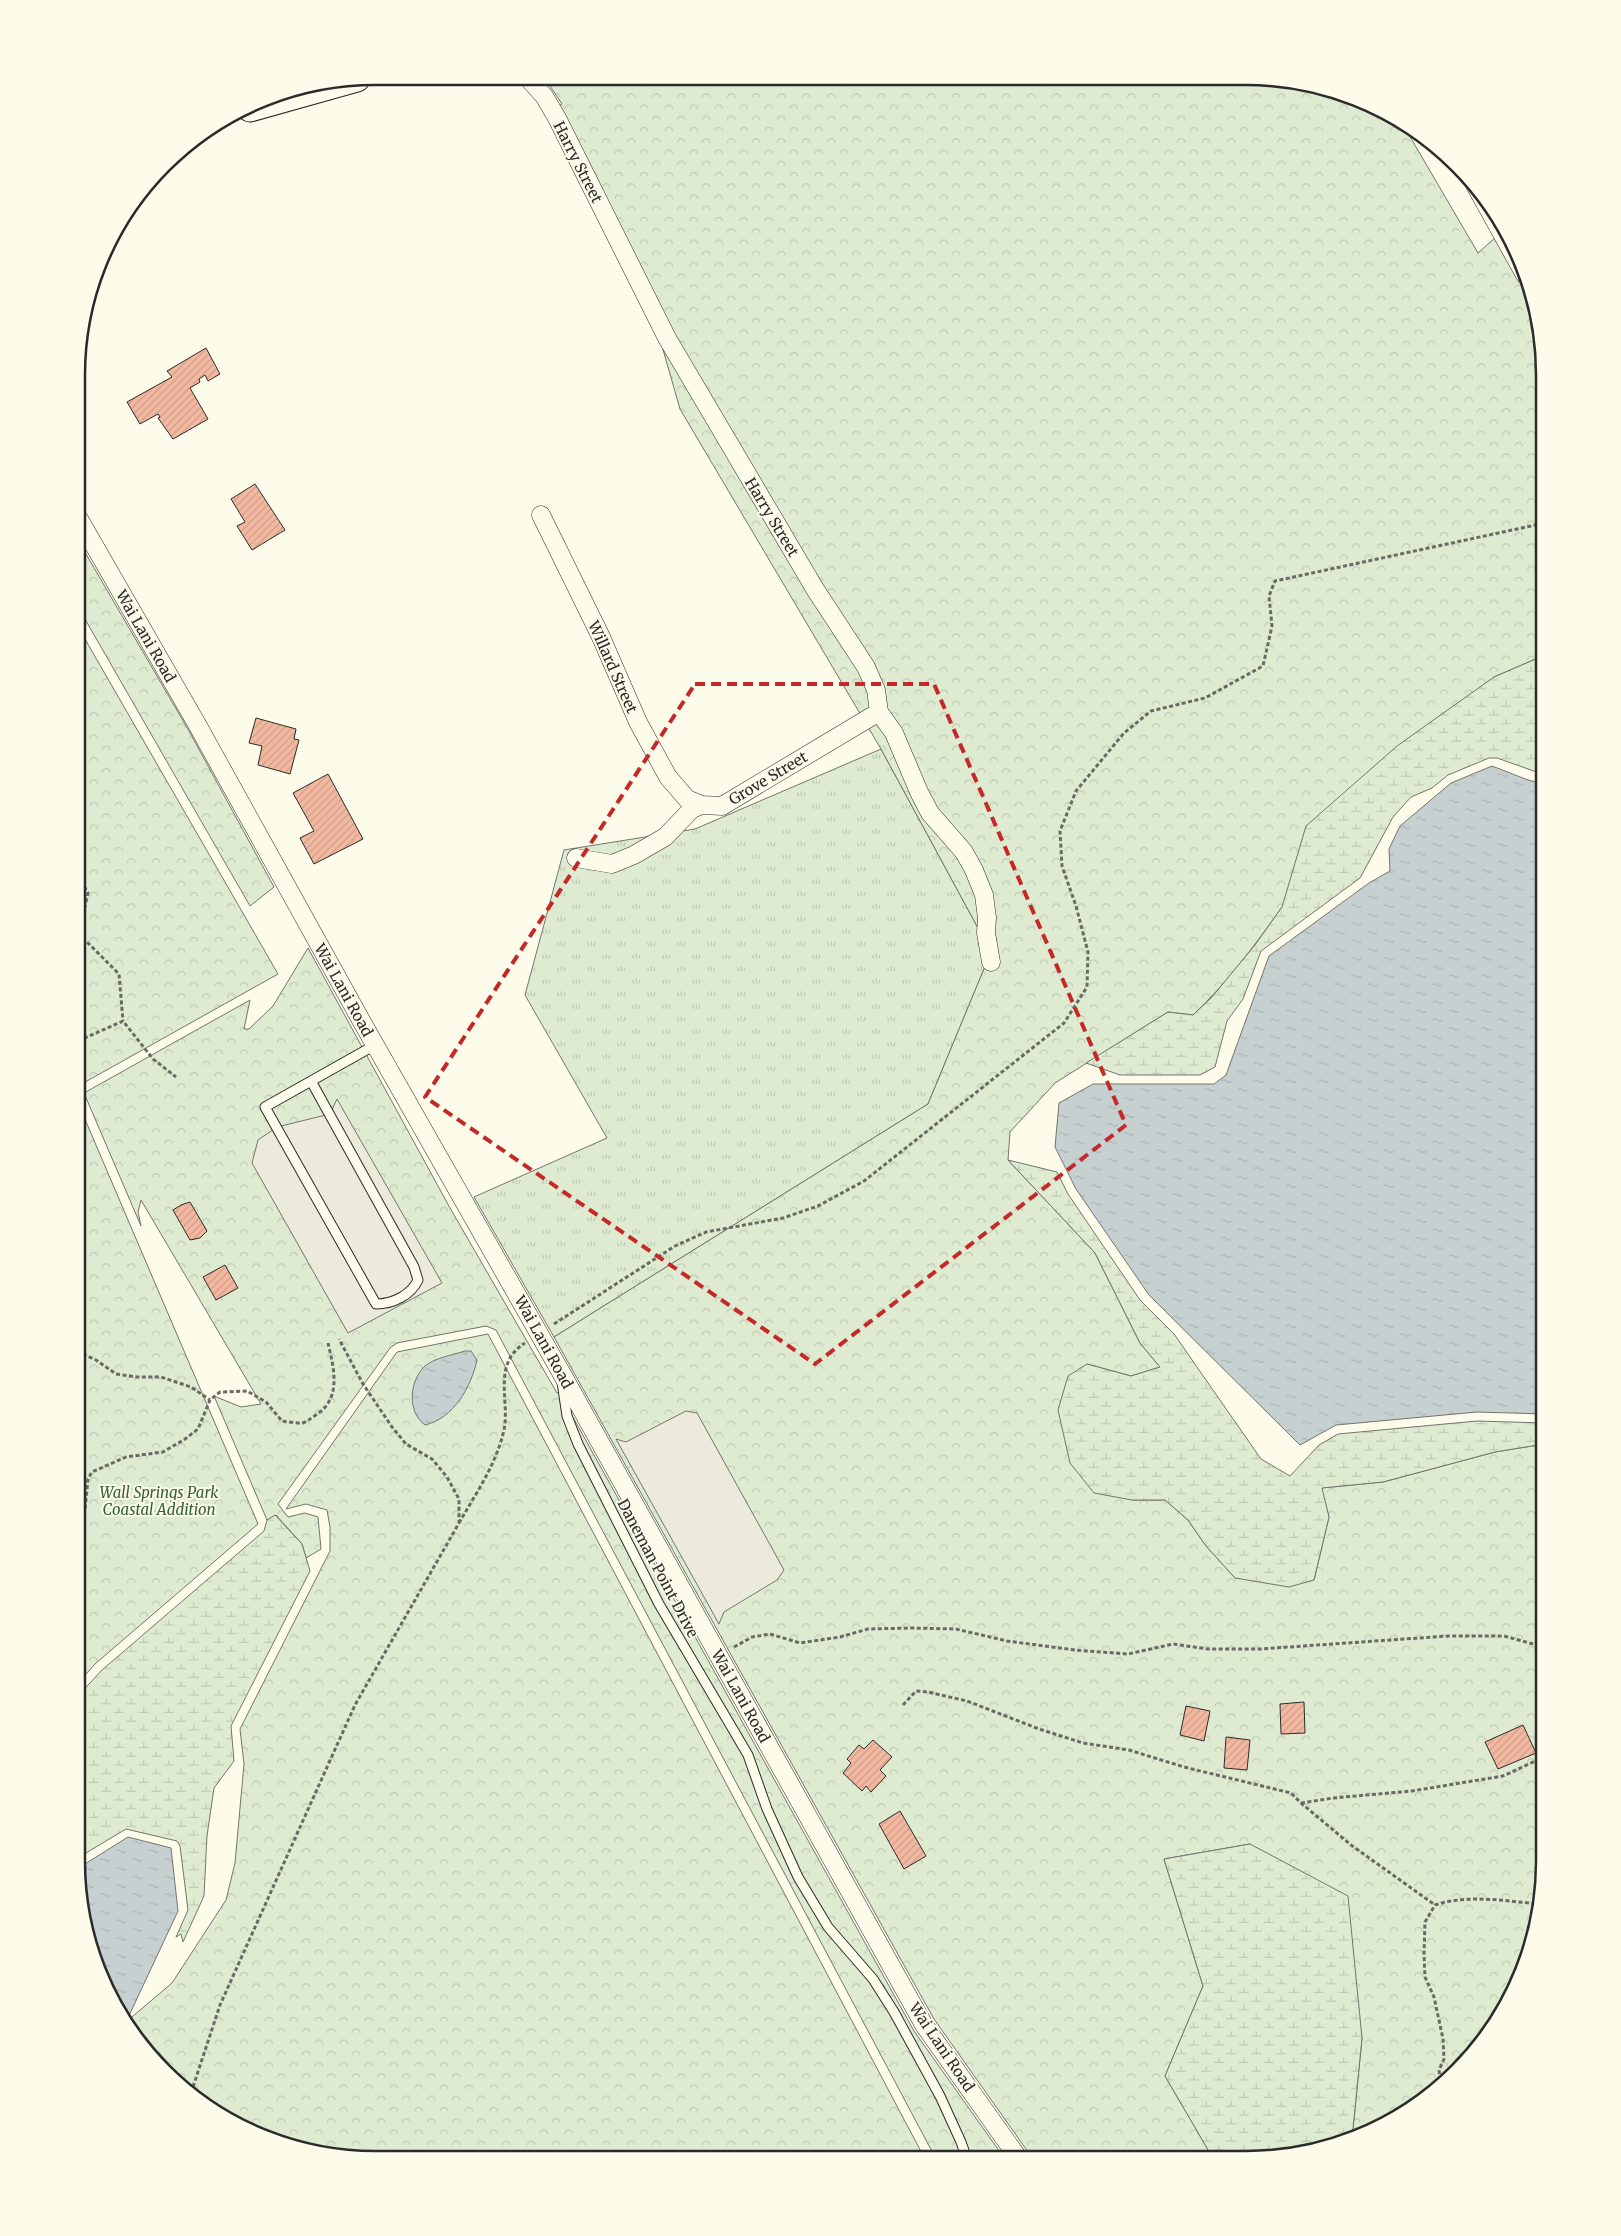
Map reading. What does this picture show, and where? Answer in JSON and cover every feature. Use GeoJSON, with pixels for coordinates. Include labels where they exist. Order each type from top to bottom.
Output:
{"type":"FeatureCollection","features":[{"type":"Feature","properties":{"kind":"main road"},"geometry":{"type":"LineString","coordinates":[[280,101],[303,94]]}},
{"type":"Feature","properties":{"kind":"street","name":"Harry Street"},"geometry":{"type":"LineString","coordinates":[[537,85],[557,118],[667,338],[815,590],[866,667],[876,690],[879,712],[894,733],[930,813],[964,852],[974,870],[984,895],[986,933],[991,962]]}},
{"type":"Feature","properties":{"kind":"street","name":"Willard Street"},"geometry":{"type":"LineString","coordinates":[[541,514],[601,637],[638,722],[664,769],[686,799],[702,805]]}},
{"type":"Feature","properties":{"kind":"street","name":"Wai Lani Road"},"geometry":{"type":"LineString","coordinates":[[85,531],[198,726],[375,1045],[562,1374],[924,2025],[1013,2151]]}},
{"type":"Feature","properties":{"kind":"street","name":"Grove Street"},"geometry":{"type":"LineString","coordinates":[[702,805],[722,806],[879,712]]}},
{"type":"Feature","properties":{"kind":"street"},"geometry":{"type":"LineString","coordinates":[[576,858],[612,864],[634,855],[665,837],[692,809],[702,805]]}},
{"type":"Feature","properties":{"kind":"lane"},"geometry":{"type":"LineString","coordinates":[[312,1081],[414,1267],[418,1280],[414,1290],[388,1304],[376,1304],[265,1107],[375,1045]]}},
{"type":"Feature","properties":{"kind":"lane","name":"Daneman Point Drive"},"geometry":{"type":"LineString","coordinates":[[562,1374],[564,1402],[578,1444],[660,1604],[748,1756],[770,1817],[798,1877],[828,1927],[873,1979],[894,2012],[940,2096],[964,2151]]}},
{"type":"Feature","properties":{"kind":"path"},"geometry":{"type":"LineString","coordinates":[[193,2086],[220,2006],[355,1705],[493,1462],[504,1432],[504,1387],[507,1361],[519,1346],[675,1246],[706,1232],[783,1218],[818,1206],[864,1181],[1064,1023],[1086,987],[1087,978],[1088,952],[1076,906],[1062,866],[1060,831],[1076,792],[1124,733],[1151,710],[1205,698],[1263,666],[1272,626],[1268,596],[1275,581],[1536,525]]}},
{"type":"Feature","properties":{"kind":"path"},"geometry":{"type":"LineString","coordinates":[[85,888],[88,893],[85,906]]}},
{"type":"Feature","properties":{"kind":"path"},"geometry":{"type":"LineString","coordinates":[[85,939],[119,974],[123,1021],[153,1059],[176,1077]]}},
{"type":"Feature","properties":{"kind":"path"},"geometry":{"type":"LineString","coordinates":[[85,1038],[123,1021]]}},
{"type":"Feature","properties":{"kind":"path"},"geometry":{"type":"LineString","coordinates":[[339,1339],[363,1384],[392,1427],[406,1444],[432,1459],[447,1477],[458,1499],[459,1523]]}},
{"type":"Feature","properties":{"kind":"path"},"geometry":{"type":"LineString","coordinates":[[85,1509],[88,1479],[92,1472],[126,1457],[163,1452],[186,1439],[198,1429],[210,1400],[220,1392],[248,1391],[266,1402],[282,1421],[304,1423],[326,1407],[334,1390],[334,1374],[328,1343]]}},
{"type":"Feature","properties":{"kind":"path"},"geometry":{"type":"LineString","coordinates":[[85,1355],[116,1374],[136,1377],[161,1377],[191,1387],[210,1400]]}},
{"type":"Feature","properties":{"kind":"path"},"geometry":{"type":"LineString","coordinates":[[718,1655],[752,1637],[770,1634],[800,1643],[840,1637],[868,1630],[911,1628],[956,1629],[1007,1642],[1128,1654],[1173,1644],[1208,1649],[1260,1649],[1448,1636],[1504,1636],[1536,1645]]}},
{"type":"Feature","properties":{"kind":"path"},"geometry":{"type":"LineString","coordinates":[[903,1704],[916,1691],[928,1692],[967,1701],[1039,1729],[1083,1743],[1129,1750],[1184,1768],[1291,1793],[1301,1804],[1351,1845],[1435,1905]]}},
{"type":"Feature","properties":{"kind":"path"},"geometry":{"type":"LineString","coordinates":[[1301,1804],[1333,1798],[1412,1791],[1503,1776],[1536,1761]]}},
{"type":"Feature","properties":{"kind":"path"},"geometry":{"type":"LineString","coordinates":[[1440,2076],[1439,2070],[1444,2059],[1443,2038],[1434,1997],[1425,1977],[1425,1922],[1435,1905],[1450,1900],[1482,1899],[1533,1903]]}},
{"type":"Feature","properties":{"kind":"highlighted area"},"geometry":{"type":"Polygon","coordinates":[[[695,684],[934,684],[1126,1125],[815,1364],[425,1097],[695,684]]]}},
{"type":"Feature","properties":{"kind":"green space"},"geometry":{"type":"Polygon","coordinates":[[[1246,85],[1284,87],[1321,95],[1357,107],[1410,136],[1478,253],[1499,234],[1514,264],[1526,300],[1534,337],[1536,375],[1536,659],[1494,677],[1282,907],[1229,977],[1193,1015],[1168,1012],[1055,1083],[1010,1132],[1008,1160],[1095,1253],[1140,1343],[1160,1367],[1131,1376],[1087,1364],[1132,1500],[1165,1500],[1188,1520],[1206,1546],[1235,1578],[1314,1580],[1329,1517],[1321,1488],[1383,1482],[1495,1452],[1536,1445],[1536,1861],[1534,1899],[1526,1936],[1514,1972],[1497,2006],[1464,2052],[1437,2079],[1407,2102],[1357,2129],[1353,2131],[1362,2038],[1250,1844],[1164,1859],[1203,1986],[1165,2076],[1209,2151],[1027,2151],[934,2019],[554,1337],[928,1104],[991,952],[881,749],[680,409],[660,339],[551,110],[562,104],[550,86],[1246,85]]]}},
{"type":"Feature","properties":{"kind":"green space"},"geometry":{"type":"Polygon","coordinates":[[[85,552],[189,731],[274,887],[250,906],[85,619],[85,552]]]}},
{"type":"Feature","properties":{"kind":"green space"},"geometry":{"type":"Polygon","coordinates":[[[85,639],[278,974],[85,1082],[85,639]]]}},
{"type":"Feature","properties":{"kind":"green space"},"geometry":{"type":"Polygon","coordinates":[[[1536,659],[1536,772],[1497,758],[1489,758],[1448,775],[1432,788],[1411,797],[1393,817],[1360,878],[1261,951],[1243,999],[1227,1021],[1215,1067],[1200,1075],[1120,1075],[1086,1063],[1168,1012],[1193,1015],[1212,997],[1255,945],[1282,907],[1306,826],[1397,746],[1494,677],[1536,659]]]}},
{"type":"Feature","properties":{"kind":"green space"},"geometry":{"type":"Polygon","coordinates":[[[881,749],[991,952],[928,1104],[554,1337],[474,1197],[607,1138],[525,995],[564,850],[695,829],[881,749]]]}},
{"type":"Feature","properties":{"kind":"green space"},"geometry":{"type":"Polygon","coordinates":[[[308,948],[450,1208],[557,1393],[559,1392],[914,2031],[999,2151],[932,2151],[496,1330],[486,1326],[397,1343],[390,1348],[278,1504],[288,1517],[305,1513],[318,1517],[321,1549],[306,1558],[302,1544],[276,1515],[267,1520],[214,1396],[241,1407],[261,1404],[141,1200],[138,1212],[141,1226],[85,1092],[250,1000],[244,1029],[249,1029],[273,1006],[308,948]]]}},
{"type":"Feature","properties":{"kind":"green space","name":"Wall Springs Park Coastal Addition"},"geometry":{"type":"Polygon","coordinates":[[[85,1119],[258,1524],[95,1664],[85,1675],[85,1119]]]}},
{"type":"Feature","properties":{"kind":"green space"},"geometry":{"type":"Polygon","coordinates":[[[1008,1160],[1057,1172],[1068,1194],[1140,1300],[1174,1334],[1261,1459],[1290,1476],[1319,1445],[1338,1434],[1477,1421],[1536,1423],[1536,1445],[1495,1452],[1383,1482],[1322,1488],[1329,1517],[1314,1580],[1289,1587],[1235,1578],[1206,1546],[1188,1520],[1165,1500],[1132,1500],[1094,1493],[1070,1463],[1058,1410],[1068,1376],[1087,1364],[1131,1376],[1160,1367],[1140,1343],[1095,1253],[1008,1160]]]}},
{"type":"Feature","properties":{"kind":"green space"},"geometry":{"type":"Polygon","coordinates":[[[488,1334],[921,2151],[375,2151],[337,2149],[282,2136],[247,2121],[214,2102],[170,2066],[134,2022],[131,2018],[172,1983],[226,1900],[235,1863],[244,1764],[240,1729],[330,1551],[330,1527],[327,1510],[306,1504],[286,1509],[397,1352],[488,1334]]]}},
{"type":"Feature","properties":{"kind":"green space"},"geometry":{"type":"Polygon","coordinates":[[[275,1515],[302,1544],[310,1571],[231,1726],[234,1761],[214,1788],[207,1836],[204,1896],[183,1942],[181,1934],[176,1937],[188,1910],[180,1846],[177,1841],[126,1829],[85,1854],[85,1688],[102,1670],[264,1531],[267,1520],[275,1515]]]}},
{"type":"Feature","properties":{"kind":"green space"},"geometry":{"type":"Polygon","coordinates":[[[1250,1844],[1348,1896],[1362,2038],[1353,2131],[1321,2141],[1284,2149],[1209,2151],[1165,2076],[1203,1986],[1164,1859],[1250,1844]]]}},
{"type":"Feature","properties":{"kind":"shaded area"},"geometry":{"type":"Polygon","coordinates":[[[337,1099],[442,1283],[348,1333],[252,1163],[258,1140],[277,1127],[330,1114],[337,1099]]]}},
{"type":"Feature","properties":{"kind":"shaded area"},"geometry":{"type":"Polygon","coordinates":[[[686,1411],[697,1413],[784,1570],[777,1580],[724,1612],[719,1624],[616,1439],[626,1442],[686,1411]]]}},
{"type":"Feature","properties":{"kind":"water"},"geometry":{"type":"Polygon","coordinates":[[[1492,766],[1536,782],[1536,1414],[1477,1412],[1336,1425],[1300,1445],[1149,1295],[1076,1189],[1055,1147],[1059,1103],[1093,1084],[1214,1084],[1226,1075],[1269,956],[1369,883],[1390,871],[1389,849],[1400,826],[1451,783],[1492,766]]]}},
{"type":"Feature","properties":{"kind":"water"},"geometry":{"type":"Polygon","coordinates":[[[465,1351],[471,1351],[477,1360],[466,1391],[445,1416],[425,1425],[415,1412],[412,1396],[413,1388],[420,1372],[433,1361],[465,1351]]]}},
{"type":"Feature","properties":{"kind":"water"},"geometry":{"type":"Polygon","coordinates":[[[128,1837],[171,1848],[178,1911],[129,2015],[115,1989],[100,1954],[87,1899],[85,1864],[128,1837]]]}},
{"type":"Feature","properties":{"kind":"building"},"geometry":{"type":"Polygon","coordinates":[[[206,348],[220,374],[208,381],[205,375],[199,379],[200,382],[190,388],[208,419],[173,439],[158,418],[160,417],[158,414],[140,424],[127,402],[172,377],[167,371],[206,348]]]}},
{"type":"Feature","properties":{"kind":"building"},"geometry":{"type":"Polygon","coordinates":[[[255,484],[285,530],[252,550],[237,526],[245,522],[231,499],[255,484]]]}},
{"type":"Feature","properties":{"kind":"building"},"geometry":{"type":"Polygon","coordinates":[[[256,718],[296,729],[294,739],[299,740],[290,774],[258,765],[262,746],[249,743],[256,718]]]}},
{"type":"Feature","properties":{"kind":"building"},"geometry":{"type":"Polygon","coordinates":[[[328,774],[363,839],[314,864],[300,838],[314,831],[293,793],[328,774]]]}},
{"type":"Feature","properties":{"kind":"building"},"geometry":{"type":"Polygon","coordinates":[[[190,1202],[207,1231],[200,1238],[190,1240],[173,1210],[190,1202]]]}},
{"type":"Feature","properties":{"kind":"building"},"geometry":{"type":"Polygon","coordinates":[[[225,1265],[238,1288],[216,1300],[203,1277],[225,1265]]]}},
{"type":"Feature","properties":{"kind":"building"},"geometry":{"type":"Polygon","coordinates":[[[1304,1702],[1305,1733],[1281,1734],[1280,1704],[1304,1702]]]}},
{"type":"Feature","properties":{"kind":"building"},"geometry":{"type":"Polygon","coordinates":[[[1186,1706],[1210,1711],[1204,1741],[1180,1735],[1186,1706]]]}},
{"type":"Feature","properties":{"kind":"building"},"geometry":{"type":"Polygon","coordinates":[[[1523,1725],[1536,1753],[1498,1769],[1485,1742],[1523,1725]]]}},
{"type":"Feature","properties":{"kind":"building"},"geometry":{"type":"Polygon","coordinates":[[[1226,1737],[1250,1740],[1247,1770],[1224,1768],[1226,1737]]]}},
{"type":"Feature","properties":{"kind":"building"},"geometry":{"type":"Polygon","coordinates":[[[873,1740],[892,1757],[880,1770],[886,1776],[871,1792],[866,1786],[862,1791],[843,1773],[851,1763],[847,1759],[859,1745],[864,1749],[873,1740]]]}},
{"type":"Feature","properties":{"kind":"building"},"geometry":{"type":"Polygon","coordinates":[[[900,1811],[926,1856],[904,1869],[879,1824],[900,1811]]]}}]}
